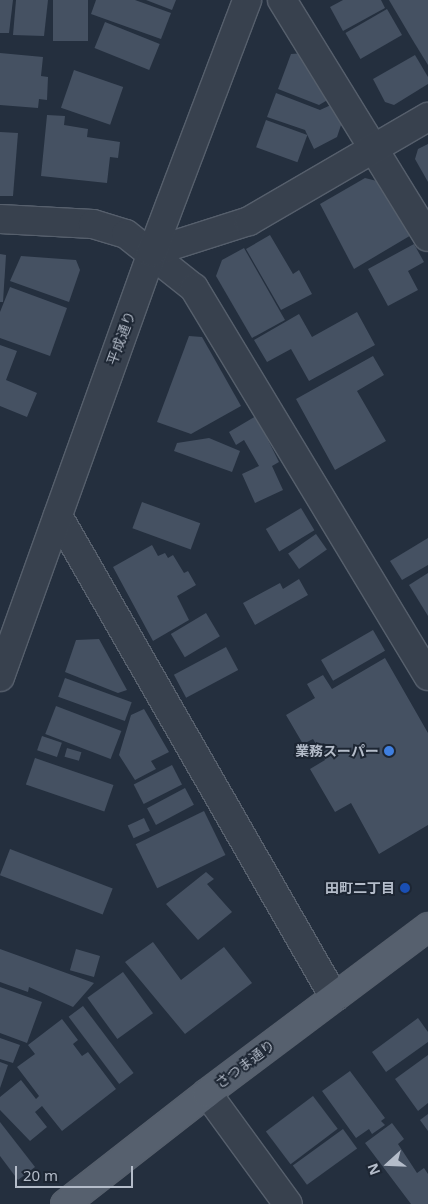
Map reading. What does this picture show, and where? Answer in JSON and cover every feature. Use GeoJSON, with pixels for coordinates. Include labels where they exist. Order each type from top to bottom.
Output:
{"type":"FeatureCollection","features":[{"type":"Feature","properties":{"kind":"main road","name":"さつま通り"},"geometry":{"type":"LineString","coordinates":[[65,1204],[207,1093],[428,927]]}},
{"type":"Feature","properties":{"kind":"street","name":"平成通り"},"geometry":{"type":"LineString","coordinates":[[0,678],[152,252],[247,0]]}},
{"type":"Feature","properties":{"kind":"street"},"geometry":{"type":"LineString","coordinates":[[282,0],[428,236]]}},
{"type":"Feature","properties":{"kind":"street"},"geometry":{"type":"LineString","coordinates":[[152,252],[249,221],[428,117]]}},
{"type":"Feature","properties":{"kind":"street"},"geometry":{"type":"LineString","coordinates":[[0,219],[93,224],[126,234],[152,252],[194,288],[428,676]]}},
{"type":"Feature","properties":{"kind":"street"},"geometry":{"type":"LineString","coordinates":[[58,516],[334,997]]}},
{"type":"Feature","properties":{"kind":"street"},"geometry":{"type":"LineString","coordinates":[[207,1093],[288,1204]]}},
{"type":"Feature","properties":{"kind":"building"},"geometry":{"type":"Polygon","coordinates":[[[0,0],[13,0],[9,33],[0,33],[0,0]]]}},
{"type":"Feature","properties":{"kind":"building"},"geometry":{"type":"Polygon","coordinates":[[[16,0],[48,0],[44,36],[13,35],[16,0]]]}},
{"type":"Feature","properties":{"kind":"building"},"geometry":{"type":"Polygon","coordinates":[[[53,0],[88,0],[88,41],[53,41],[53,0]]]}},
{"type":"Feature","properties":{"kind":"building"},"geometry":{"type":"Polygon","coordinates":[[[96,0],[135,0],[171,13],[161,39],[91,14],[96,0]]]}},
{"type":"Feature","properties":{"kind":"building"},"geometry":{"type":"Polygon","coordinates":[[[146,0],[176,0],[172,10],[146,0]]]}},
{"type":"Feature","properties":{"kind":"building"},"geometry":{"type":"Polygon","coordinates":[[[343,0],[381,0],[385,8],[343,31],[330,7],[343,0]]]}},
{"type":"Feature","properties":{"kind":"building"},"geometry":{"type":"Polygon","coordinates":[[[389,0],[428,0],[428,65],[412,39],[389,0]]]}},
{"type":"Feature","properties":{"kind":"building"},"geometry":{"type":"Polygon","coordinates":[[[387,9],[402,35],[360,59],[345,33],[387,9]]]}},
{"type":"Feature","properties":{"kind":"building"},"geometry":{"type":"Polygon","coordinates":[[[105,22],[160,44],[149,70],[95,48],[105,22]]]}},
{"type":"Feature","properties":{"kind":"building"},"geometry":{"type":"Polygon","coordinates":[[[0,53],[43,57],[41,76],[48,77],[47,100],[39,99],[38,108],[0,105],[0,53]]]}},
{"type":"Feature","properties":{"kind":"building"},"geometry":{"type":"Polygon","coordinates":[[[306,53],[331,98],[319,105],[278,89],[291,54],[306,53]]]}},
{"type":"Feature","properties":{"kind":"building"},"geometry":{"type":"Polygon","coordinates":[[[415,55],[428,77],[428,84],[394,105],[385,102],[373,79],[415,55]]]}},
{"type":"Feature","properties":{"kind":"building"},"geometry":{"type":"Polygon","coordinates":[[[74,70],[123,87],[110,125],[61,108],[74,70]]]}},
{"type":"Feature","properties":{"kind":"building"},"geometry":{"type":"Polygon","coordinates":[[[276,93],[320,110],[333,104],[342,122],[337,137],[314,149],[305,130],[267,117],[276,93]]]}},
{"type":"Feature","properties":{"kind":"building"},"geometry":{"type":"Polygon","coordinates":[[[47,115],[65,116],[64,125],[88,129],[87,137],[120,142],[118,158],[110,157],[107,183],[41,176],[47,115]]]}},
{"type":"Feature","properties":{"kind":"building"},"geometry":{"type":"Polygon","coordinates":[[[266,120],[307,135],[297,162],[256,147],[266,120]]]}},
{"type":"Feature","properties":{"kind":"building"},"geometry":{"type":"Polygon","coordinates":[[[0,132],[18,133],[13,196],[0,196],[0,132]]]}},
{"type":"Feature","properties":{"kind":"building"},"geometry":{"type":"Polygon","coordinates":[[[428,144],[428,182],[415,159],[418,149],[428,144]]]}},
{"type":"Feature","properties":{"kind":"building"},"geometry":{"type":"Polygon","coordinates":[[[365,178],[381,182],[413,234],[354,269],[320,204],[365,178]]]}},
{"type":"Feature","properties":{"kind":"building"},"geometry":{"type":"Polygon","coordinates":[[[270,235],[293,274],[299,270],[312,294],[281,310],[246,249],[270,235]]]}},
{"type":"Feature","properties":{"kind":"building"},"geometry":{"type":"Polygon","coordinates":[[[414,244],[424,262],[408,271],[418,290],[388,306],[368,269],[414,244]]]}},
{"type":"Feature","properties":{"kind":"building"},"geometry":{"type":"Polygon","coordinates":[[[244,248],[285,320],[252,338],[216,276],[222,260],[244,248]]]}},
{"type":"Feature","properties":{"kind":"building"},"geometry":{"type":"Polygon","coordinates":[[[0,254],[6,255],[3,302],[0,302],[0,254]]]}},
{"type":"Feature","properties":{"kind":"building"},"geometry":{"type":"Polygon","coordinates":[[[21,256],[76,260],[80,270],[69,302],[10,281],[21,256]]]}},
{"type":"Feature","properties":{"kind":"building"},"geometry":{"type":"Polygon","coordinates":[[[10,287],[67,308],[50,356],[0,338],[0,312],[10,287]]]}},
{"type":"Feature","properties":{"kind":"building"},"geometry":{"type":"Polygon","coordinates":[[[357,312],[375,345],[309,381],[291,349],[267,362],[254,340],[299,314],[312,337],[357,312]]]}},
{"type":"Feature","properties":{"kind":"building"},"geometry":{"type":"Polygon","coordinates":[[[189,336],[202,337],[241,406],[191,434],[157,422],[189,336]]]}},
{"type":"Feature","properties":{"kind":"building"},"geometry":{"type":"Polygon","coordinates":[[[0,345],[17,351],[6,380],[37,393],[27,417],[0,406],[0,345]]]}},
{"type":"Feature","properties":{"kind":"building"},"geometry":{"type":"Polygon","coordinates":[[[373,356],[384,375],[357,391],[386,441],[335,470],[296,399],[373,356]]]}},
{"type":"Feature","properties":{"kind":"building"},"geometry":{"type":"Polygon","coordinates":[[[256,416],[279,462],[272,466],[283,490],[255,503],[242,474],[259,466],[244,440],[236,445],[229,432],[256,416]]]}},
{"type":"Feature","properties":{"kind":"building"},"geometry":{"type":"Polygon","coordinates":[[[209,438],[240,451],[232,472],[174,451],[177,443],[209,438]]]}},
{"type":"Feature","properties":{"kind":"building"},"geometry":{"type":"Polygon","coordinates":[[[142,502],[200,523],[191,550],[132,528],[142,502]]]}},
{"type":"Feature","properties":{"kind":"building"},"geometry":{"type":"Polygon","coordinates":[[[301,508],[314,530],[279,551],[266,529],[301,508]]]}},
{"type":"Feature","properties":{"kind":"building"},"geometry":{"type":"Polygon","coordinates":[[[316,534],[327,550],[299,569],[288,554],[316,534]]]}},
{"type":"Feature","properties":{"kind":"building"},"geometry":{"type":"Polygon","coordinates":[[[428,538],[428,565],[402,580],[390,561],[428,538]]]}},
{"type":"Feature","properties":{"kind":"building"},"geometry":{"type":"Polygon","coordinates":[[[152,545],[158,556],[165,553],[168,558],[173,555],[184,573],[188,571],[196,585],[177,596],[189,620],[153,641],[113,567],[152,545]]]}},
{"type":"Feature","properties":{"kind":"building"},"geometry":{"type":"Polygon","coordinates":[[[428,573],[428,616],[409,585],[428,573]]]}},
{"type":"Feature","properties":{"kind":"building"},"geometry":{"type":"Polygon","coordinates":[[[299,579],[308,595],[255,625],[243,603],[280,583],[283,589],[299,579]]]}},
{"type":"Feature","properties":{"kind":"building"},"geometry":{"type":"Polygon","coordinates":[[[206,613],[220,636],[185,657],[171,634],[206,613]]]}},
{"type":"Feature","properties":{"kind":"building"},"geometry":{"type":"Polygon","coordinates":[[[373,630],[385,651],[333,681],[321,660],[373,630]]]}},
{"type":"Feature","properties":{"kind":"building"},"geometry":{"type":"Polygon","coordinates":[[[99,639],[127,690],[118,693],[65,672],[76,640],[99,639]]]}},
{"type":"Feature","properties":{"kind":"building"},"geometry":{"type":"Polygon","coordinates":[[[226,647],[238,670],[186,698],[174,675],[226,647]]]}},
{"type":"Feature","properties":{"kind":"building"},"geometry":{"type":"Polygon","coordinates":[[[385,658],[428,733],[428,825],[379,854],[351,803],[335,812],[310,769],[325,760],[313,739],[303,744],[286,715],[315,698],[307,684],[323,675],[332,689],[385,658]]]}},
{"type":"Feature","properties":{"kind":"building"},"geometry":{"type":"Polygon","coordinates":[[[65,678],[132,702],[125,721],[58,697],[65,678]]]}},
{"type":"Feature","properties":{"kind":"building"},"geometry":{"type":"Polygon","coordinates":[[[56,706],[121,731],[111,759],[45,734],[56,706]]]}},
{"type":"Feature","properties":{"kind":"building"},"geometry":{"type":"Polygon","coordinates":[[[144,709],[169,752],[151,761],[156,769],[135,780],[119,755],[131,715],[144,709]]]}},
{"type":"Feature","properties":{"kind":"building"},"geometry":{"type":"Polygon","coordinates":[[[42,736],[62,743],[57,757],[37,750],[42,736]]]}},
{"type":"Feature","properties":{"kind":"building"},"geometry":{"type":"Polygon","coordinates":[[[67,748],[81,752],[79,761],[65,757],[67,748]]]}},
{"type":"Feature","properties":{"kind":"building"},"geometry":{"type":"Polygon","coordinates":[[[35,758],[113,785],[104,811],[26,784],[35,758]]]}},
{"type":"Feature","properties":{"kind":"building"},"geometry":{"type":"Polygon","coordinates":[[[172,765],[182,785],[144,804],[134,785],[172,765]]]}},
{"type":"Feature","properties":{"kind":"building"},"geometry":{"type":"Polygon","coordinates":[[[185,788],[194,805],[156,825],[147,808],[185,788]]]}},
{"type":"Feature","properties":{"kind":"building"},"geometry":{"type":"Polygon","coordinates":[[[204,811],[225,855],[157,888],[136,844],[204,811]]]}},
{"type":"Feature","properties":{"kind":"building"},"geometry":{"type":"Polygon","coordinates":[[[144,818],[150,831],[134,838],[128,826],[144,818]]]}},
{"type":"Feature","properties":{"kind":"building"},"geometry":{"type":"Polygon","coordinates":[[[10,849],[113,888],[103,915],[0,875],[10,849]]]}},
{"type":"Feature","properties":{"kind":"building"},"geometry":{"type":"Polygon","coordinates":[[[206,872],[214,879],[207,884],[232,912],[198,940],[166,904],[206,872]]]}},
{"type":"Feature","properties":{"kind":"building"},"geometry":{"type":"Polygon","coordinates":[[[153,942],[181,980],[224,947],[252,983],[185,1034],[125,962],[153,942]]]}},
{"type":"Feature","properties":{"kind":"building"},"geometry":{"type":"Polygon","coordinates":[[[0,949],[94,983],[73,1007],[29,987],[28,992],[0,982],[0,949]]]}},
{"type":"Feature","properties":{"kind":"building"},"geometry":{"type":"Polygon","coordinates":[[[76,949],[100,956],[94,977],[70,970],[76,949]]]}},
{"type":"Feature","properties":{"kind":"building"},"geometry":{"type":"Polygon","coordinates":[[[123,972],[153,1013],[117,1039],[87,998],[123,972]]]}},
{"type":"Feature","properties":{"kind":"building"},"geometry":{"type":"Polygon","coordinates":[[[0,987],[42,1002],[27,1043],[0,1033],[0,987]]]}},
{"type":"Feature","properties":{"kind":"building"},"geometry":{"type":"Polygon","coordinates":[[[83,1006],[134,1073],[119,1084],[69,1017],[83,1006]]]}},
{"type":"Feature","properties":{"kind":"building"},"geometry":{"type":"Polygon","coordinates":[[[418,1018],[428,1032],[428,1042],[386,1072],[372,1052],[418,1018]]]}},
{"type":"Feature","properties":{"kind":"building"},"geometry":{"type":"Polygon","coordinates":[[[62,1019],[78,1040],[73,1044],[82,1056],[88,1052],[116,1089],[62,1131],[42,1106],[35,1112],[47,1127],[30,1141],[0,1110],[0,1097],[21,1080],[36,1099],[39,1096],[17,1067],[35,1054],[28,1045],[62,1019]]]}},
{"type":"Feature","properties":{"kind":"building"},"geometry":{"type":"Polygon","coordinates":[[[0,1038],[20,1045],[13,1063],[0,1059],[0,1038]]]}},
{"type":"Feature","properties":{"kind":"building"},"geometry":{"type":"Polygon","coordinates":[[[428,1055],[428,1103],[418,1111],[395,1079],[428,1055]]]}},
{"type":"Feature","properties":{"kind":"building"},"geometry":{"type":"Polygon","coordinates":[[[0,1062],[8,1065],[0,1088],[0,1062]]]}},
{"type":"Feature","properties":{"kind":"building"},"geometry":{"type":"Polygon","coordinates":[[[350,1071],[385,1118],[381,1121],[385,1125],[372,1134],[369,1129],[356,1138],[322,1091],[350,1071]]]}},
{"type":"Feature","properties":{"kind":"building"},"geometry":{"type":"Polygon","coordinates":[[[313,1096],[338,1129],[291,1164],[266,1132],[313,1096]]]}},
{"type":"Feature","properties":{"kind":"building"},"geometry":{"type":"Polygon","coordinates":[[[428,1114],[428,1131],[420,1120],[428,1114]]]}},
{"type":"Feature","properties":{"kind":"building"},"geometry":{"type":"Polygon","coordinates":[[[0,1122],[35,1167],[18,1180],[0,1156],[0,1122]]]}},
{"type":"Feature","properties":{"kind":"building"},"geometry":{"type":"Polygon","coordinates":[[[392,1123],[404,1139],[398,1144],[417,1173],[424,1168],[428,1174],[428,1204],[411,1204],[365,1143],[392,1123]]]}},
{"type":"Feature","properties":{"kind":"building"},"geometry":{"type":"Polygon","coordinates":[[[343,1129],[357,1148],[307,1185],[293,1165],[343,1129]]]}},
{"type":"Feature","properties":{"kind":"place","name":"業務スーパー"},"geometry":{"type":"Point","coordinates":[389,751]}},
{"type":"Feature","properties":{"kind":"place","name":"田町二丁目"},"geometry":{"type":"Point","coordinates":[405,888]}}]}
